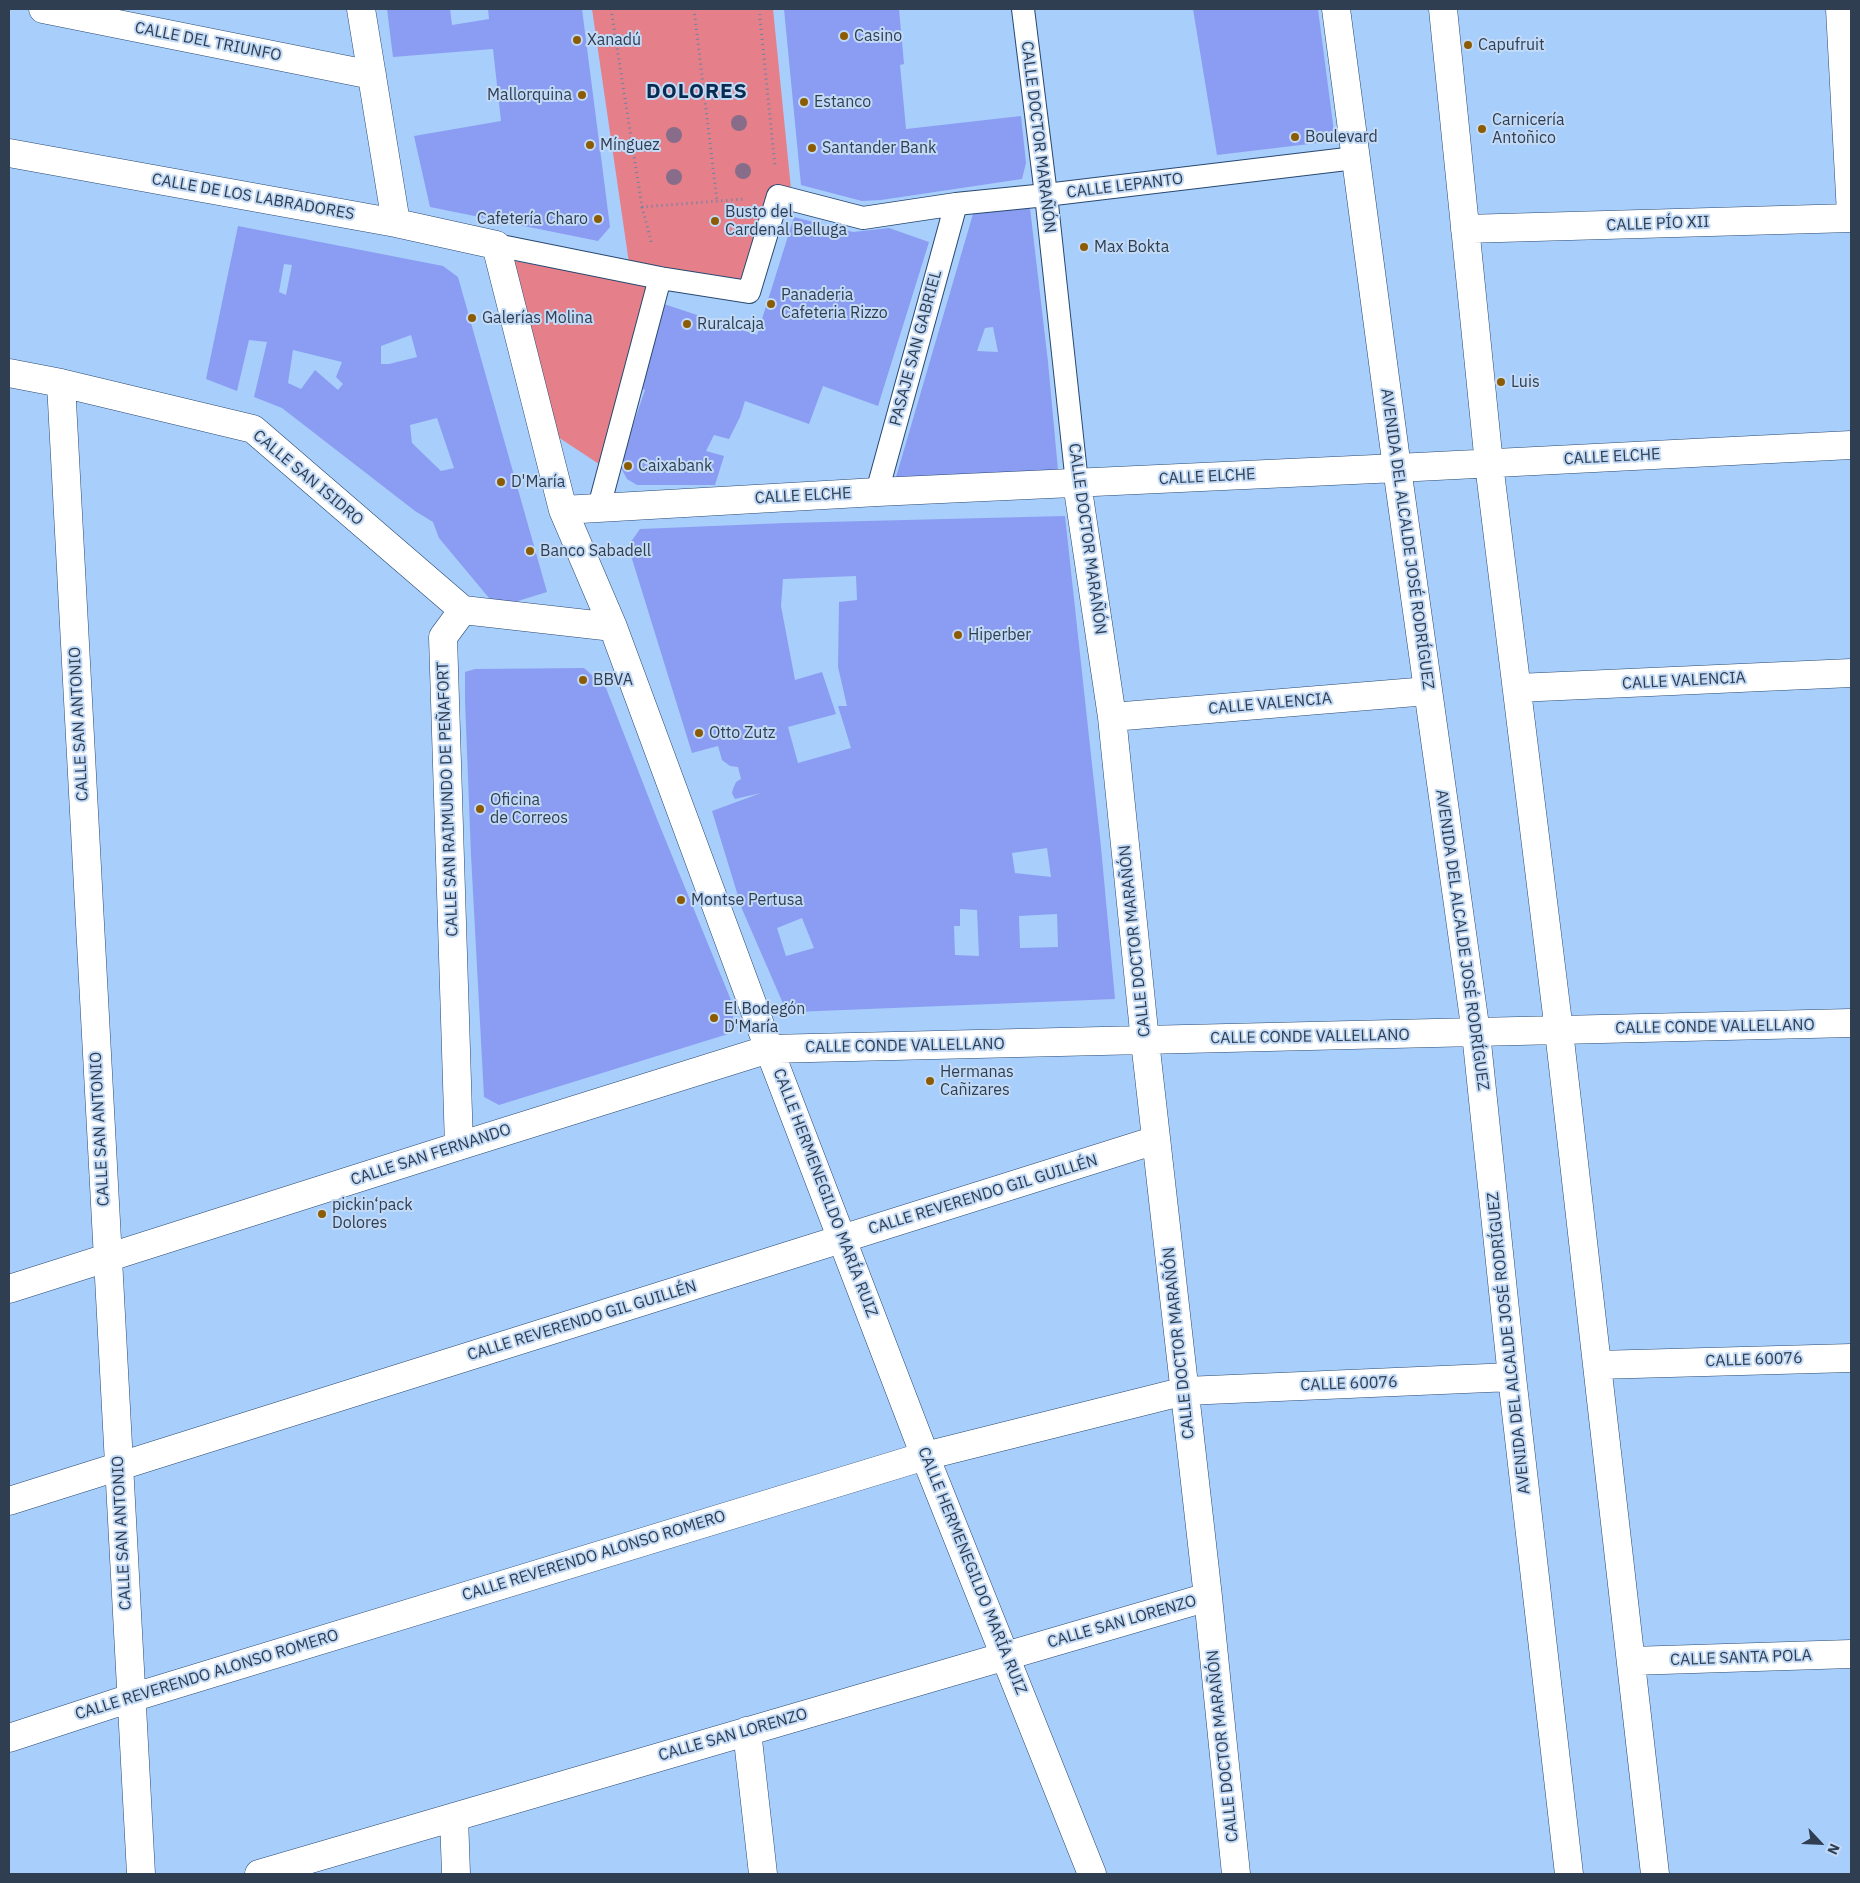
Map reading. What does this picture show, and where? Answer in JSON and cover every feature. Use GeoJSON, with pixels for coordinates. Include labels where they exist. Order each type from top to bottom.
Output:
{"type":"FeatureCollection","features":[{"type":"Feature","properties":{"kind":"street","name":"CALLE DEL TRIUNFO"},"geometry":{"type":"LineString","coordinates":[[43,9],[372,74]]}},
{"type":"Feature","properties":{"kind":"street"},"geometry":{"type":"LineString","coordinates":[[361,9],[396,223]]}},
{"type":"Feature","properties":{"kind":"street","name":"CALLE DOCTOR MARAÑÓN"},"geometry":{"type":"LineString","coordinates":[[1023,9],[1046,196],[1077,483],[1112,717],[1145,1041],[1208,1597],[1236,1874]]}},
{"type":"Feature","properties":{"kind":"street","name":"AVENIDA DEL ALCALDE JOSÉ RODRÍGUEZ"},"geometry":{"type":"LineString","coordinates":[[1336,9],[1397,468],[1476,1033],[1512,1377],[1569,1874]]}},
{"type":"Feature","properties":{"kind":"street"},"geometry":{"type":"LineString","coordinates":[[1443,9],[1489,464],[1560,1031],[1655,1874]]}},
{"type":"Feature","properties":{"kind":"street"},"geometry":{"type":"LineString","coordinates":[[1840,9],[1851,216]]}},
{"type":"Feature","properties":{"kind":"street","name":"CALLE DE LOS LABRADORES"},"geometry":{"type":"LineString","coordinates":[[9,153],[396,223],[496,245]]}},
{"type":"Feature","properties":{"kind":"street","name":"CALLE LEPANTO"},"geometry":{"type":"LineString","coordinates":[[778,196],[863,218],[956,204],[1046,196],[1355,158]]}},
{"type":"Feature","properties":{"kind":"street"},"geometry":{"type":"LineString","coordinates":[[496,245],[660,278],[749,292],[778,196]]}},
{"type":"Feature","properties":{"kind":"street","name":"PASAJE SAN GABRIEL"},"geometry":{"type":"LineString","coordinates":[[877,492],[956,204]]}},
{"type":"Feature","properties":{"kind":"street","name":"CALLE PÍO XII"},"geometry":{"type":"LineString","coordinates":[[1465,229],[1851,216]]}},
{"type":"Feature","properties":{"kind":"street","name":"CALLE HERMENEGILDO MARÍA RUIZ"},"geometry":{"type":"LineString","coordinates":[[496,245],[564,510],[614,627],[769,1049],[926,1456],[1092,1874]]}},
{"type":"Feature","properties":{"kind":"street"},"geometry":{"type":"LineString","coordinates":[[598,507],[660,278]]}},
{"type":"Feature","properties":{"kind":"street","name":"CALLE SAN ISIDRO"},"geometry":{"type":"LineString","coordinates":[[9,373],[61,383],[253,429],[463,610]]}},
{"type":"Feature","properties":{"kind":"street","name":"CALLE SAN ANTONIO"},"geometry":{"type":"LineString","coordinates":[[61,383],[140,1874]]}},
{"type":"Feature","properties":{"kind":"street","name":"CALLE ELCHE"},"geometry":{"type":"LineString","coordinates":[[564,510],[877,492],[1489,464],[1851,445]]}},
{"type":"Feature","properties":{"kind":"street"},"geometry":{"type":"LineString","coordinates":[[463,610],[614,627]]}},
{"type":"Feature","properties":{"kind":"street","name":"CALLE SAN RAIMUNDO DE PEÑAFORT"},"geometry":{"type":"LineString","coordinates":[[459,1146],[443,637],[463,610]]}},
{"type":"Feature","properties":{"kind":"street","name":"CALLE VALENCIA"},"geometry":{"type":"LineString","coordinates":[[1517,688],[1851,673]]}},
{"type":"Feature","properties":{"kind":"street","name":"CALLE VALENCIA"},"geometry":{"type":"LineString","coordinates":[[1112,717],[1428,691]]}},
{"type":"Feature","properties":{"kind":"street","name":"CALLE CONDE VALLELLANO"},"geometry":{"type":"LineString","coordinates":[[769,1049],[1851,1023]]}},
{"type":"Feature","properties":{"kind":"street","name":"CALLE SAN FERNANDO"},"geometry":{"type":"LineString","coordinates":[[9,1290],[769,1049]]}},
{"type":"Feature","properties":{"kind":"street","name":"CALLE REVERENDO GIL GUILLÉN"},"geometry":{"type":"LineString","coordinates":[[9,1501],[1156,1140]]}},
{"type":"Feature","properties":{"kind":"street","name":"CALLE 60076"},"geometry":{"type":"LineString","coordinates":[[1597,1365],[1851,1358]]}},
{"type":"Feature","properties":{"kind":"street","name":"CALLE 60076"},"geometry":{"type":"LineString","coordinates":[[1184,1391],[1512,1377]]}},
{"type":"Feature","properties":{"kind":"street","name":"CALLE REVERENDO ALONSO ROMERO"},"geometry":{"type":"LineString","coordinates":[[9,1738],[131,1698],[926,1456],[1184,1391]]}},
{"type":"Feature","properties":{"kind":"street","name":"CALLE SAN LORENZO"},"geometry":{"type":"LineString","coordinates":[[259,1874],[1208,1597]]}},
{"type":"Feature","properties":{"kind":"street","name":"CALLE SANTA POLA"},"geometry":{"type":"LineString","coordinates":[[1631,1662],[1851,1654]]}},
{"type":"Feature","properties":{"kind":"street"},"geometry":{"type":"LineString","coordinates":[[747,1732],[763,1874]]}},
{"type":"Feature","properties":{"kind":"street"},"geometry":{"type":"LineString","coordinates":[[454,1817],[456,1874]]}},
{"type":"Feature","properties":{"kind":"path"},"geometry":{"type":"LineString","coordinates":[[611,9],[642,207],[778,196],[759,9]]}},
{"type":"Feature","properties":{"kind":"path"},"geometry":{"type":"LineString","coordinates":[[694,9],[717,201]]}},
{"type":"Feature","properties":{"kind":"shaded area"},"geometry":{"type":"Polygon","coordinates":[[[592,9],[773,9],[791,189],[744,284],[629,263],[592,9]]]}},
{"type":"Feature","properties":{"kind":"shaded area"},"geometry":{"type":"Polygon","coordinates":[[[509,260],[656,287],[605,468],[558,437],[509,260]]]}},
{"type":"Feature","properties":{"kind":"building"},"geometry":{"type":"Polygon","coordinates":[[[387,9],[450,9],[452,25],[489,19],[488,9],[582,9],[610,227],[598,241],[430,207],[414,136],[501,121],[493,49],[393,57],[387,9]]]}},
{"type":"Feature","properties":{"kind":"building"},"geometry":{"type":"Polygon","coordinates":[[[784,9],[899,9],[904,64],[900,65],[906,129],[1021,116],[1026,163],[1022,179],[881,200],[862,201],[801,185],[784,9]]]}},
{"type":"Feature","properties":{"kind":"building"},"geometry":{"type":"Polygon","coordinates":[[[1193,9],[1318,9],[1334,132],[1326,142],[1217,155],[1193,9]]]}},
{"type":"Feature","properties":{"kind":"building"},"geometry":{"type":"Polygon","coordinates":[[[1030,208],[1048,362],[1058,470],[943,477],[896,477],[973,214],[1030,208]],[[993,327],[985,328],[977,351],[998,352],[993,327]]]}},
{"type":"Feature","properties":{"kind":"building"},"geometry":{"type":"Polygon","coordinates":[[[794,217],[853,232],[889,228],[929,242],[878,406],[823,386],[809,424],[745,401],[740,417],[729,439],[714,435],[706,451],[724,456],[715,485],[637,485],[627,479],[621,468],[623,454],[645,390],[639,387],[664,304],[757,335],[794,217]]]}},
{"type":"Feature","properties":{"kind":"building"},"geometry":{"type":"Polygon","coordinates":[[[238,226],[443,266],[458,277],[547,592],[505,605],[489,598],[439,538],[433,522],[415,511],[282,408],[254,397],[267,342],[249,340],[237,391],[206,379],[238,226]],[[284,264],[279,292],[286,295],[292,265],[284,264]],[[411,335],[381,346],[381,364],[389,364],[417,357],[411,335]],[[293,350],[288,383],[301,389],[315,370],[338,390],[343,384],[336,377],[342,362],[293,350]],[[437,418],[410,425],[412,443],[441,471],[454,468],[437,418]]]}},
{"type":"Feature","properties":{"kind":"building"},"geometry":{"type":"Polygon","coordinates":[[[1065,516],[1101,847],[1115,999],[794,1012],[785,1008],[742,909],[712,811],[761,793],[735,799],[732,793],[733,789],[736,782],[741,779],[738,767],[730,766],[722,760],[718,746],[692,753],[628,546],[640,529],[786,523],[1065,516]],[[856,576],[783,579],[781,606],[795,680],[822,672],[836,714],[788,727],[798,763],[851,748],[838,706],[847,706],[838,667],[839,602],[857,600],[856,576]],[[1047,848],[1012,853],[1015,873],[1051,877],[1047,848]],[[960,909],[960,926],[954,926],[955,955],[979,956],[977,910],[960,909]],[[1057,914],[1019,916],[1020,948],[1058,947],[1057,914]],[[802,918],[777,928],[786,956],[814,948],[802,918]]]}},
{"type":"Feature","properties":{"kind":"building"},"geometry":{"type":"Polygon","coordinates":[[[584,668],[606,688],[735,1010],[728,1034],[499,1105],[484,1097],[471,855],[465,672],[475,669],[584,668]]]}},
{"type":"Feature","properties":{"kind":"place","name":"Casino"},"geometry":{"type":"Point","coordinates":[844,36]}},
{"type":"Feature","properties":{"kind":"place","name":"Xanadú"},"geometry":{"type":"Point","coordinates":[577,40]}},
{"type":"Feature","properties":{"kind":"place","name":"Capufruit"},"geometry":{"type":"Point","coordinates":[1468,45]}},
{"type":"Feature","properties":{"kind":"place","name":"Mallorquina"},"geometry":{"type":"Point","coordinates":[582,95]}},
{"type":"Feature","properties":{"kind":"place","name":"Estanco"},"geometry":{"type":"Point","coordinates":[804,102]}},
{"type":"Feature","properties":{"kind":"place","name":"Carnicería Antoñico"},"geometry":{"type":"Point","coordinates":[1482,129]}},
{"type":"Feature","properties":{"kind":"place","name":"Boulevard"},"geometry":{"type":"Point","coordinates":[1295,137]}},
{"type":"Feature","properties":{"kind":"place","name":"Mínguez"},"geometry":{"type":"Point","coordinates":[590,145]}},
{"type":"Feature","properties":{"kind":"place","name":"Santander Bank"},"geometry":{"type":"Point","coordinates":[812,148]}},
{"type":"Feature","properties":{"kind":"place","name":"Cafetería Charo"},"geometry":{"type":"Point","coordinates":[598,219]}},
{"type":"Feature","properties":{"kind":"place","name":"Busto del Cardenal Belluga"},"geometry":{"type":"Point","coordinates":[715,221]}},
{"type":"Feature","properties":{"kind":"place","name":"Max Bokta"},"geometry":{"type":"Point","coordinates":[1084,247]}},
{"type":"Feature","properties":{"kind":"place","name":"Panaderia Cafeteria Rizzo"},"geometry":{"type":"Point","coordinates":[771,304]}},
{"type":"Feature","properties":{"kind":"place","name":"Galerías Molina"},"geometry":{"type":"Point","coordinates":[472,318]}},
{"type":"Feature","properties":{"kind":"place","name":"Ruralcaja"},"geometry":{"type":"Point","coordinates":[687,324]}},
{"type":"Feature","properties":{"kind":"place","name":"Luis"},"geometry":{"type":"Point","coordinates":[1501,382]}},
{"type":"Feature","properties":{"kind":"place","name":"Caixabank"},"geometry":{"type":"Point","coordinates":[628,466]}},
{"type":"Feature","properties":{"kind":"place","name":"D'María"},"geometry":{"type":"Point","coordinates":[501,482]}},
{"type":"Feature","properties":{"kind":"place","name":"Banco Sabadell"},"geometry":{"type":"Point","coordinates":[530,551]}},
{"type":"Feature","properties":{"kind":"place","name":"Hiperber"},"geometry":{"type":"Point","coordinates":[958,635]}},
{"type":"Feature","properties":{"kind":"place","name":"BBVA"},"geometry":{"type":"Point","coordinates":[583,680]}},
{"type":"Feature","properties":{"kind":"place","name":"Otto Zutz"},"geometry":{"type":"Point","coordinates":[699,733]}},
{"type":"Feature","properties":{"kind":"place","name":"Oficina de Correos"},"geometry":{"type":"Point","coordinates":[480,809]}},
{"type":"Feature","properties":{"kind":"place","name":"Montse Pertusa"},"geometry":{"type":"Point","coordinates":[681,900]}},
{"type":"Feature","properties":{"kind":"place","name":"El Bodegón D'María"},"geometry":{"type":"Point","coordinates":[714,1018]}},
{"type":"Feature","properties":{"kind":"place","name":"Hermanas Cañizares"},"geometry":{"type":"Point","coordinates":[930,1081]}},
{"type":"Feature","properties":{"kind":"place","name":"pickin‘pack Dolores"},"geometry":{"type":"Point","coordinates":[322,1214]}},
{"type":"Feature","properties":{"kind":"district","name":"DOLORES"},"geometry":{"type":"Point","coordinates":[697,92]}}]}
